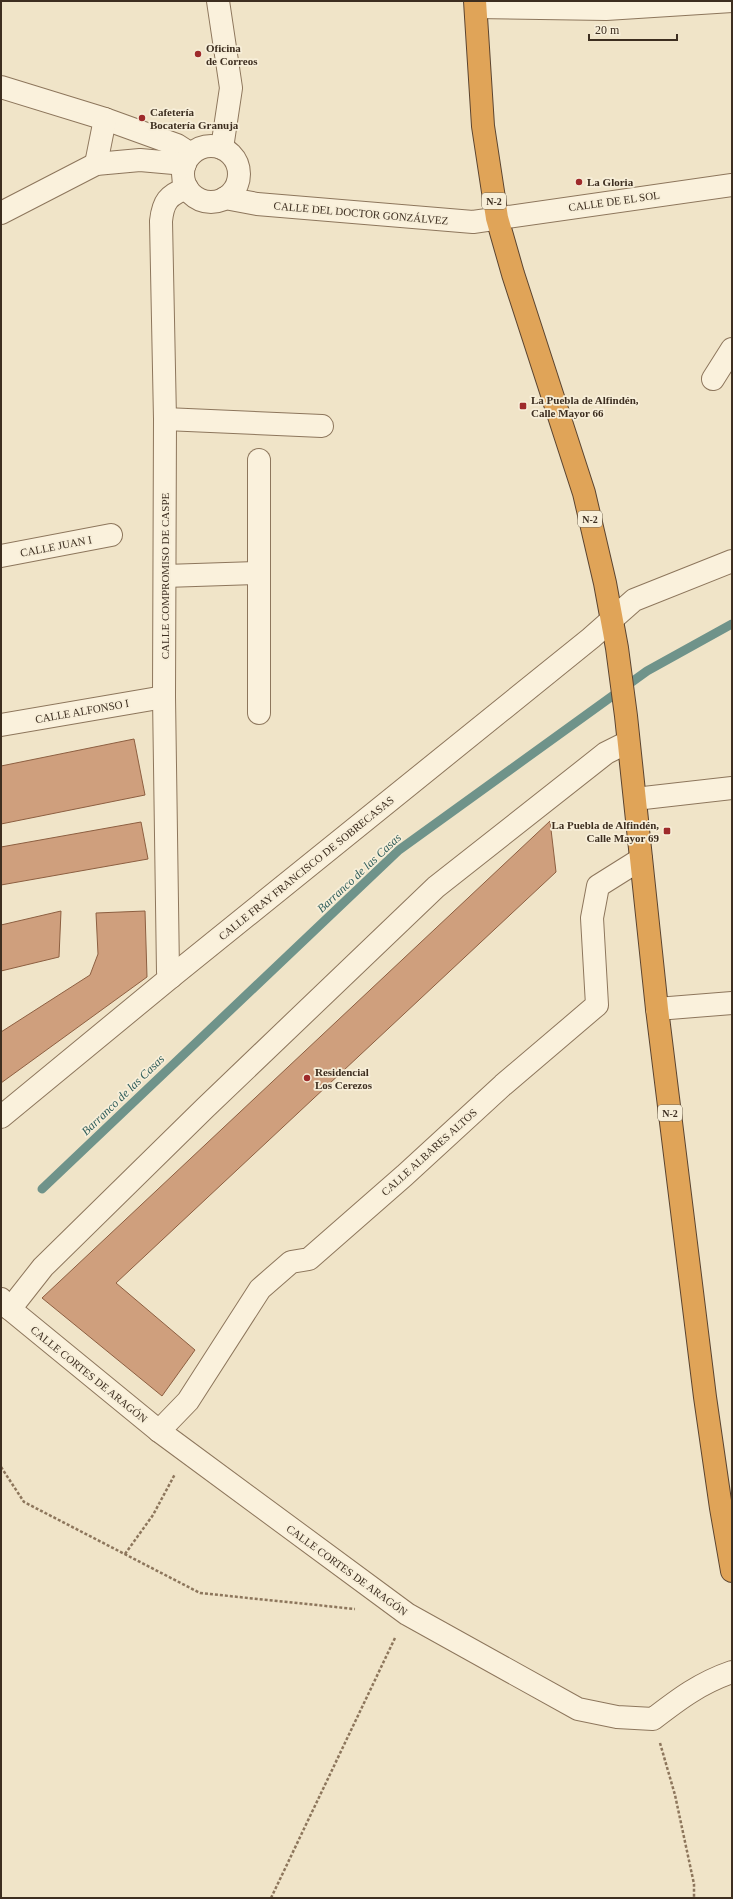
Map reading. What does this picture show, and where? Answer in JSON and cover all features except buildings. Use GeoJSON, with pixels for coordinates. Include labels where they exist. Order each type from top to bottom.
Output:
{"type":"FeatureCollection","features":[{"type":"Feature","properties":{"kind":"highway","name":"N-2"},"geometry":{"type":"LineString","coordinates":[[476,4],[483,126],[497,218],[513,274],[584,493],[617,648],[626,716],[657,1009],[721,1508],[732,1571]]}},
{"type":"Feature","properties":{"kind":"street"},"geometry":{"type":"LineString","coordinates":[[218,1],[231,88],[222,148]]}},
{"type":"Feature","properties":{"kind":"street"},"geometry":{"type":"LineString","coordinates":[[476,4],[606,10],[732,1]]}},
{"type":"Feature","properties":{"kind":"street"},"geometry":{"type":"LineString","coordinates":[[1,87],[105,118],[177,145],[188,159]]}},
{"type":"Feature","properties":{"kind":"street"},"geometry":{"type":"LineString","coordinates":[[96,164],[105,118]]}},
{"type":"Feature","properties":{"kind":"street"},"geometry":{"type":"LineString","coordinates":[[1,213],[96,164],[140,160],[188,159],[206,147],[222,148],[235,160],[238,177],[236,185],[224,198],[208,202],[192,195],[187,188],[183,172],[188,159]]}},
{"type":"Feature","properties":{"kind":"street","name":"CALLE DE EL SOL"},"geometry":{"type":"LineString","coordinates":[[497,218],[732,185]]}},
{"type":"Feature","properties":{"kind":"street","name":"CALLE COMPROMISO DE CASPE"},"geometry":{"type":"LineString","coordinates":[[171,977],[168,972],[164,697],[165,419],[162,208],[167,200],[176,192],[187,188]]}},
{"type":"Feature","properties":{"kind":"street","name":"CALLE DEL DOCTOR GONZÁLVEZ"},"geometry":{"type":"LineString","coordinates":[[224,198],[257,204],[473,222],[497,218]]}},
{"type":"Feature","properties":{"kind":"street"},"geometry":{"type":"LineString","coordinates":[[713,378],[732,349]]}},
{"type":"Feature","properties":{"kind":"street"},"geometry":{"type":"LineString","coordinates":[[165,419],[322,426]]}},
{"type":"Feature","properties":{"kind":"street"},"geometry":{"type":"LineString","coordinates":[[259,460],[259,713]]}},
{"type":"Feature","properties":{"kind":"street","name":"CALLE JUAN I"},"geometry":{"type":"LineString","coordinates":[[1,556],[111,535]]}},
{"type":"Feature","properties":{"kind":"street","name":"CALLE FRAY FRANCISCO DE SOBRECASAS"},"geometry":{"type":"LineString","coordinates":[[1,1117],[171,977],[591,638],[634,600],[732,561]]}},
{"type":"Feature","properties":{"kind":"street"},"geometry":{"type":"LineString","coordinates":[[165,576],[259,573]]}},
{"type":"Feature","properties":{"kind":"street","name":"CALLE ALFONSO I"},"geometry":{"type":"LineString","coordinates":[[1,725],[164,697]]}},
{"type":"Feature","properties":{"kind":"street"},"geometry":{"type":"LineString","coordinates":[[6,1304],[205,1108],[436,887],[606,753],[628,742]]}},
{"type":"Feature","properties":{"kind":"street"},"geometry":{"type":"LineString","coordinates":[[635,799],[732,788]]}},
{"type":"Feature","properties":{"kind":"street","name":"CALLE ALBARES ALTOS"},"geometry":{"type":"LineString","coordinates":[[159,1431],[188,1401],[260,1289],[291,1262],[309,1259],[503,1085],[597,1005],[592,918],[598,886],[641,859]]}},
{"type":"Feature","properties":{"kind":"street"},"geometry":{"type":"LineString","coordinates":[[657,1009],[732,1003]]}},
{"type":"Feature","properties":{"kind":"street","name":"CALLE CORTES DE ARAGÓN"},"geometry":{"type":"LineString","coordinates":[[6,1304],[159,1431],[407,1614],[578,1709],[617,1717],[653,1720]]}},
{"type":"Feature","properties":{"kind":"street"},"geometry":{"type":"LineString","coordinates":[[653,1720],[683,1696],[710,1680],[732,1672]]}},
{"type":"Feature","properties":{"kind":"path"},"geometry":{"type":"LineString","coordinates":[[1,1467],[24,1502],[200,1593],[361,1610]]}},
{"type":"Feature","properties":{"kind":"path"},"geometry":{"type":"LineString","coordinates":[[125,1554],[153,1515],[178,1469]]}},
{"type":"Feature","properties":{"kind":"path"},"geometry":{"type":"LineString","coordinates":[[271,1898],[407,1614]]}},
{"type":"Feature","properties":{"kind":"path"},"geometry":{"type":"LineString","coordinates":[[653,1720],[677,1802],[694,1884],[694,1898]]}},
{"type":"Feature","properties":{"kind":"waterway","name":"Barranco de las Casas"},"geometry":{"type":"LineString","coordinates":[[42,1189],[399,850],[647,671],[732,624]]}},
{"type":"Feature","properties":{"kind":"place","name":"Oficina de Correos"},"geometry":{"type":"Point","coordinates":[198,54]}},
{"type":"Feature","properties":{"kind":"place","name":"Cafetería Bocatería Granuja"},"geometry":{"type":"Point","coordinates":[142,118]}},
{"type":"Feature","properties":{"kind":"place","name":"La Gloria"},"geometry":{"type":"Point","coordinates":[579,182]}},
{"type":"Feature","properties":{"kind":"place","name":"La Puebla de Alfindén, Calle Mayor 66"},"geometry":{"type":"Point","coordinates":[523,406]}},
{"type":"Feature","properties":{"kind":"place","name":"La Puebla de Alfindén, Calle Mayor 69"},"geometry":{"type":"Point","coordinates":[667,831]}},
{"type":"Feature","properties":{"kind":"place","name":"Residencial Los Cerezos"},"geometry":{"type":"Point","coordinates":[307,1078]}}]}
